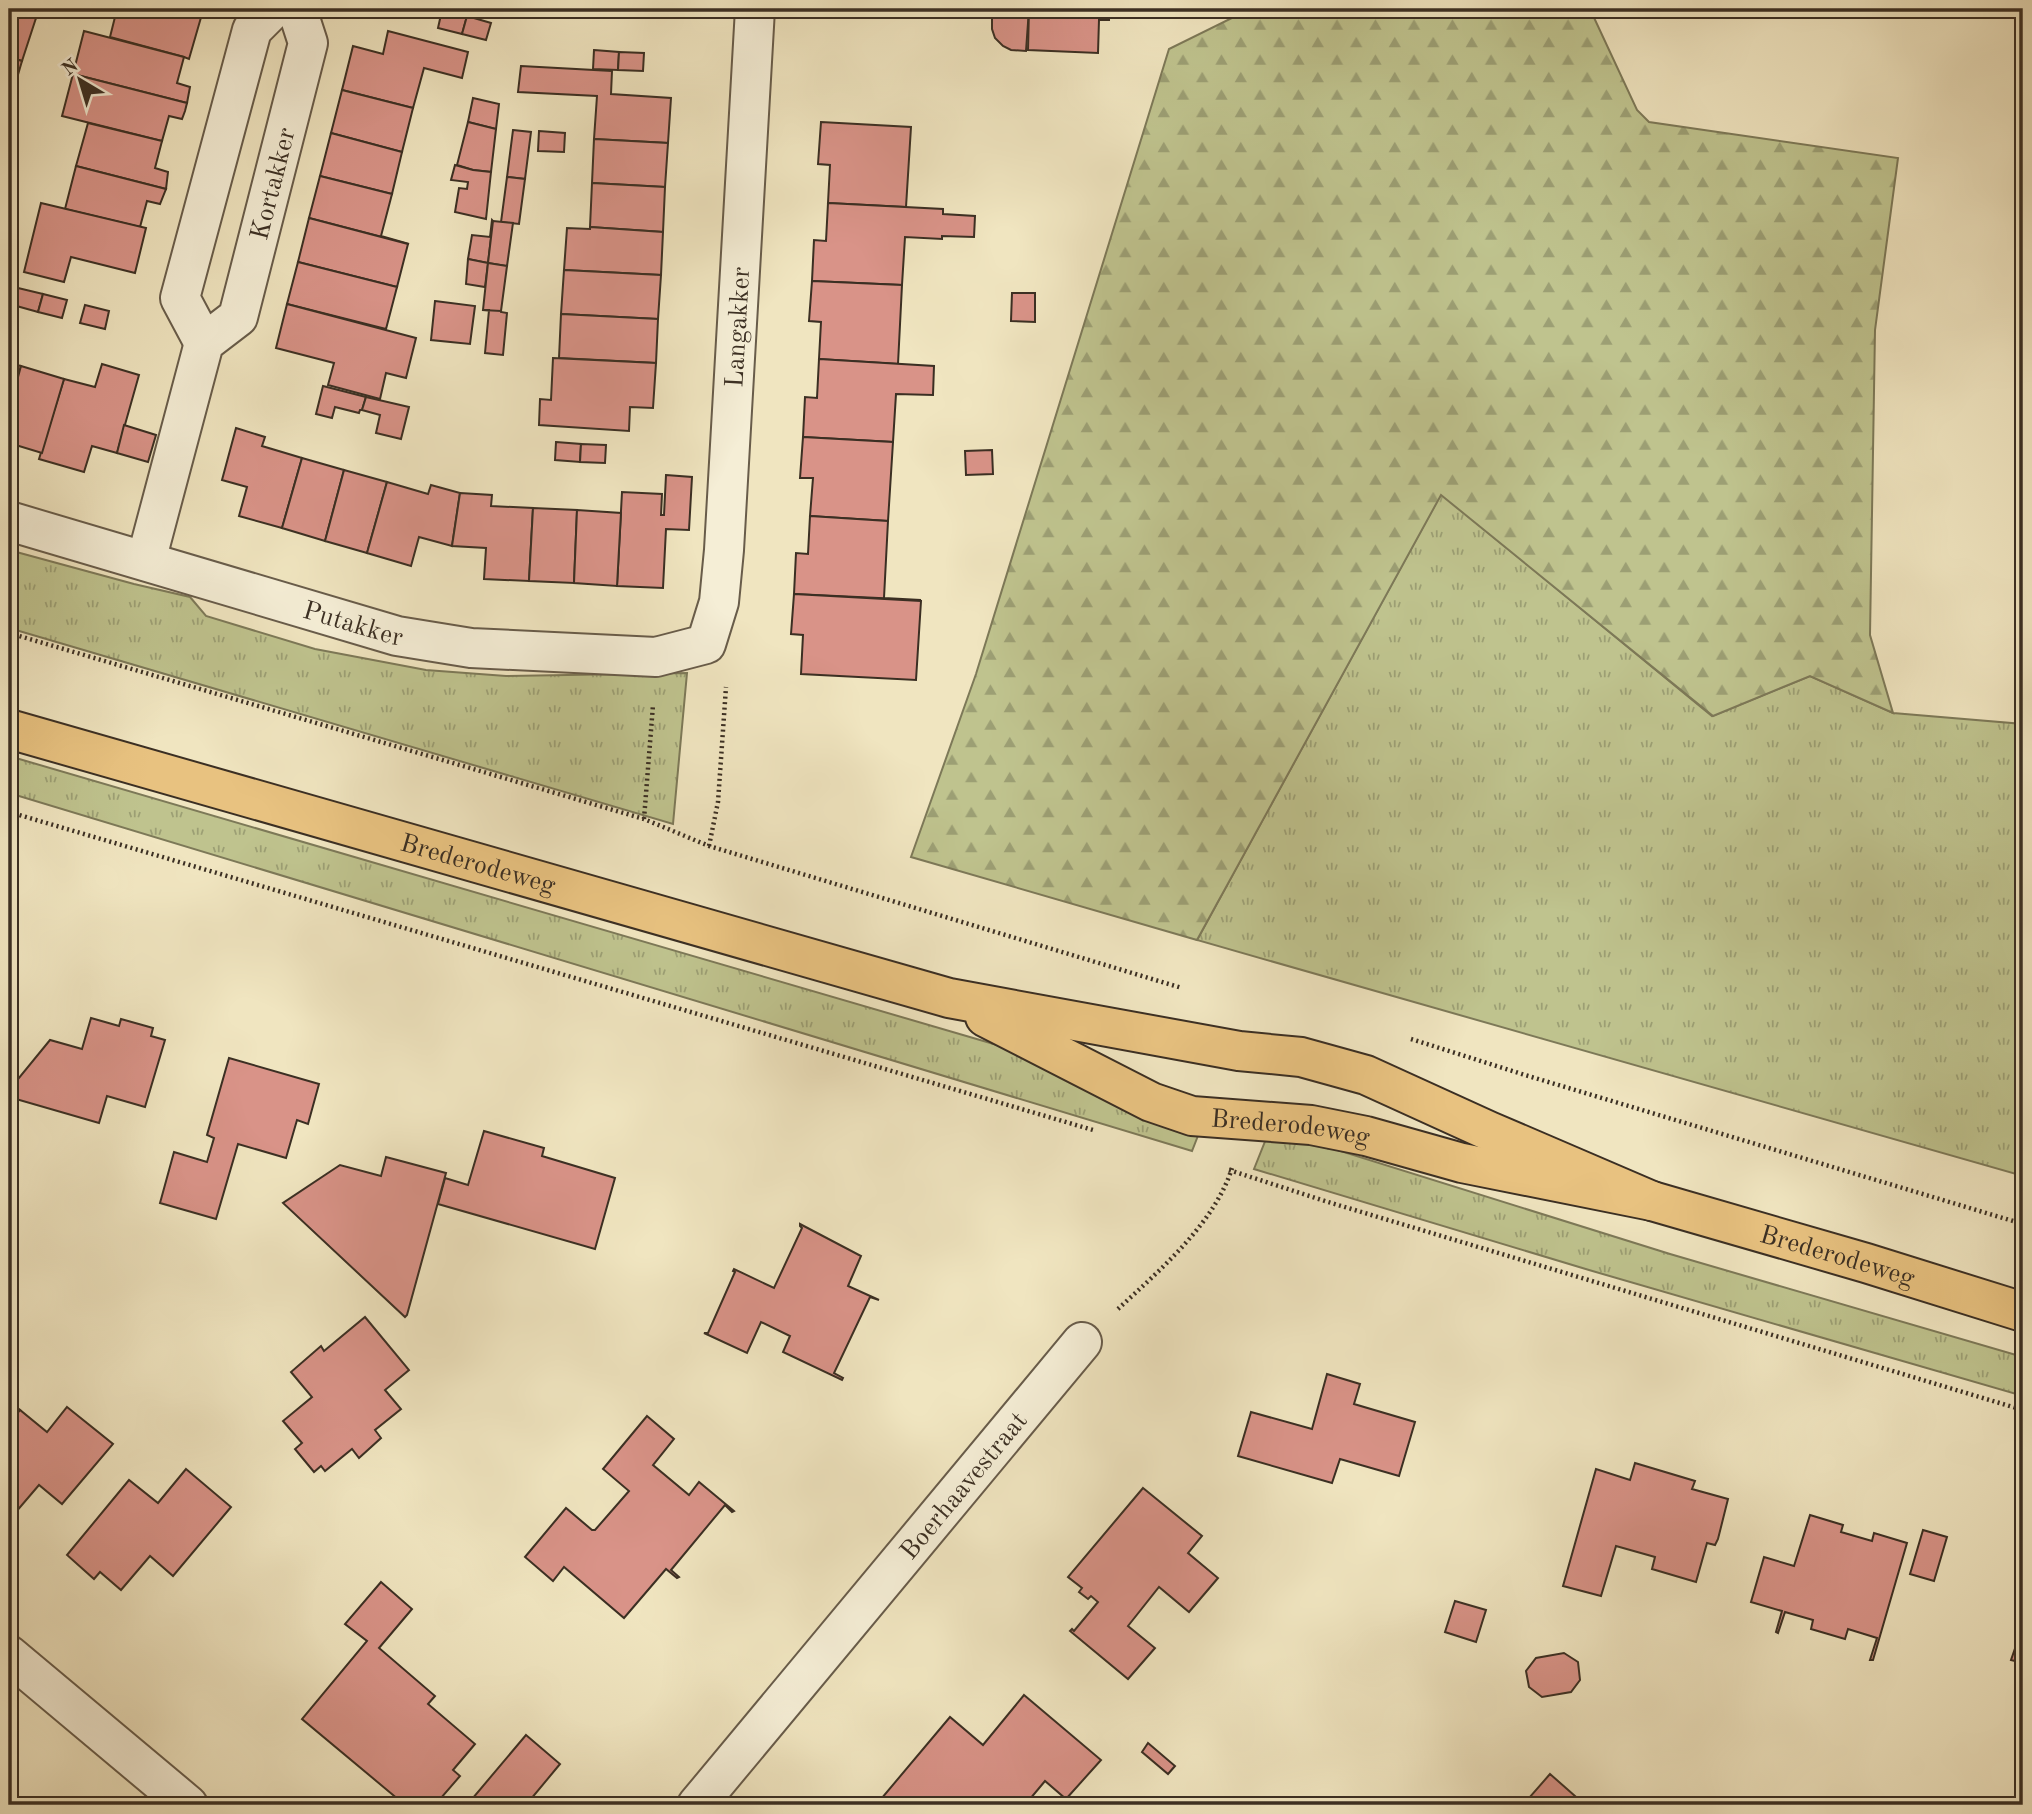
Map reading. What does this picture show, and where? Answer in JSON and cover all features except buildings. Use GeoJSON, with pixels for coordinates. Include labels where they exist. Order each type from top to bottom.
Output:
{"type":"FeatureCollection","features":[{"type":"Feature","properties":{"kind":"main road","name":"Brederodeweg"},"geometry":{"type":"LineString","coordinates":[[9,729],[948,998],[1240,1051],[1301,1057],[1366,1075],[1652,1201]]}},
{"type":"Feature","properties":{"kind":"main road","name":"Brederodeweg"},"geometry":{"type":"LineString","coordinates":[[948,998],[1151,1102],[1192,1116],[1311,1125],[1366,1136],[1462,1163],[1652,1201],[2023,1312]]}},
{"type":"Feature","properties":{"kind":"street"},"geometry":{"type":"LineString","coordinates":[[146,561],[204,343],[180,298],[251,30],[273,9]]}},
{"type":"Feature","properties":{"kind":"street","name":"Kortakker"},"geometry":{"type":"LineString","coordinates":[[204,343],[238,317],[307,43],[297,9]]}},
{"type":"Feature","properties":{"kind":"street","name":"Langakker"},"geometry":{"type":"LineString","coordinates":[[706,644],[719,602],[724,550],[755,9]]}},
{"type":"Feature","properties":{"kind":"street","name":"Putakker"},"geometry":{"type":"LineString","coordinates":[[9,521],[397,636],[471,648],[656,657],[706,644]]}},
{"type":"Feature","properties":{"kind":"street","name":"Boerhaavestraat"},"geometry":{"type":"LineString","coordinates":[[697,1805],[1082,1342]]}},
{"type":"Feature","properties":{"kind":"street"},"geometry":{"type":"LineString","coordinates":[[9,1655],[188,1805]]}},
{"type":"Feature","properties":{"kind":"path"},"geometry":{"type":"LineString","coordinates":[[9,633],[644,819],[709,846],[718,802],[726,688],[706,644]]}},
{"type":"Feature","properties":{"kind":"path"},"geometry":{"type":"LineString","coordinates":[[644,819],[656,657]]}},
{"type":"Feature","properties":{"kind":"path"},"geometry":{"type":"LineString","coordinates":[[9,812],[1098,1132]]}},
{"type":"Feature","properties":{"kind":"path"},"geometry":{"type":"LineString","coordinates":[[1218,1167],[2023,1410]]}},
{"type":"Feature","properties":{"kind":"path"},"geometry":{"type":"LineString","coordinates":[[1082,1342],[1171,1261],[1213,1208],[1231,1171]]}},
{"type":"Feature","properties":{"kind":"green space"},"geometry":{"type":"Polygon","coordinates":[[[1250,9],[1590,9],[1637,110],[1649,122],[1898,158],[1875,330],[1870,635],[1893,713],[1810,676],[1713,716],[1441,495],[1197,940],[911,857],[976,674],[1169,49],[1250,9]]]}},
{"type":"Feature","properties":{"kind":"green space"},"geometry":{"type":"Polygon","coordinates":[[[1441,494],[1712,716],[1810,676],[1893,713],[2023,724],[2023,1176],[1197,940],[1441,494]]]}},
{"type":"Feature","properties":{"kind":"green space"},"geometry":{"type":"Polygon","coordinates":[[[9,550],[190,597],[206,616],[315,649],[426,670],[506,676],[687,673],[673,824],[9,628],[9,550]]]}},
{"type":"Feature","properties":{"kind":"green space"},"geometry":{"type":"Polygon","coordinates":[[[9,756],[1004,1047],[1208,1110],[1192,1151],[9,793],[9,756]]]}},
{"type":"Feature","properties":{"kind":"green space"},"geometry":{"type":"Polygon","coordinates":[[[1270,1129],[1670,1254],[2023,1357],[2023,1396],[1254,1169],[1270,1129]]]}}]}
